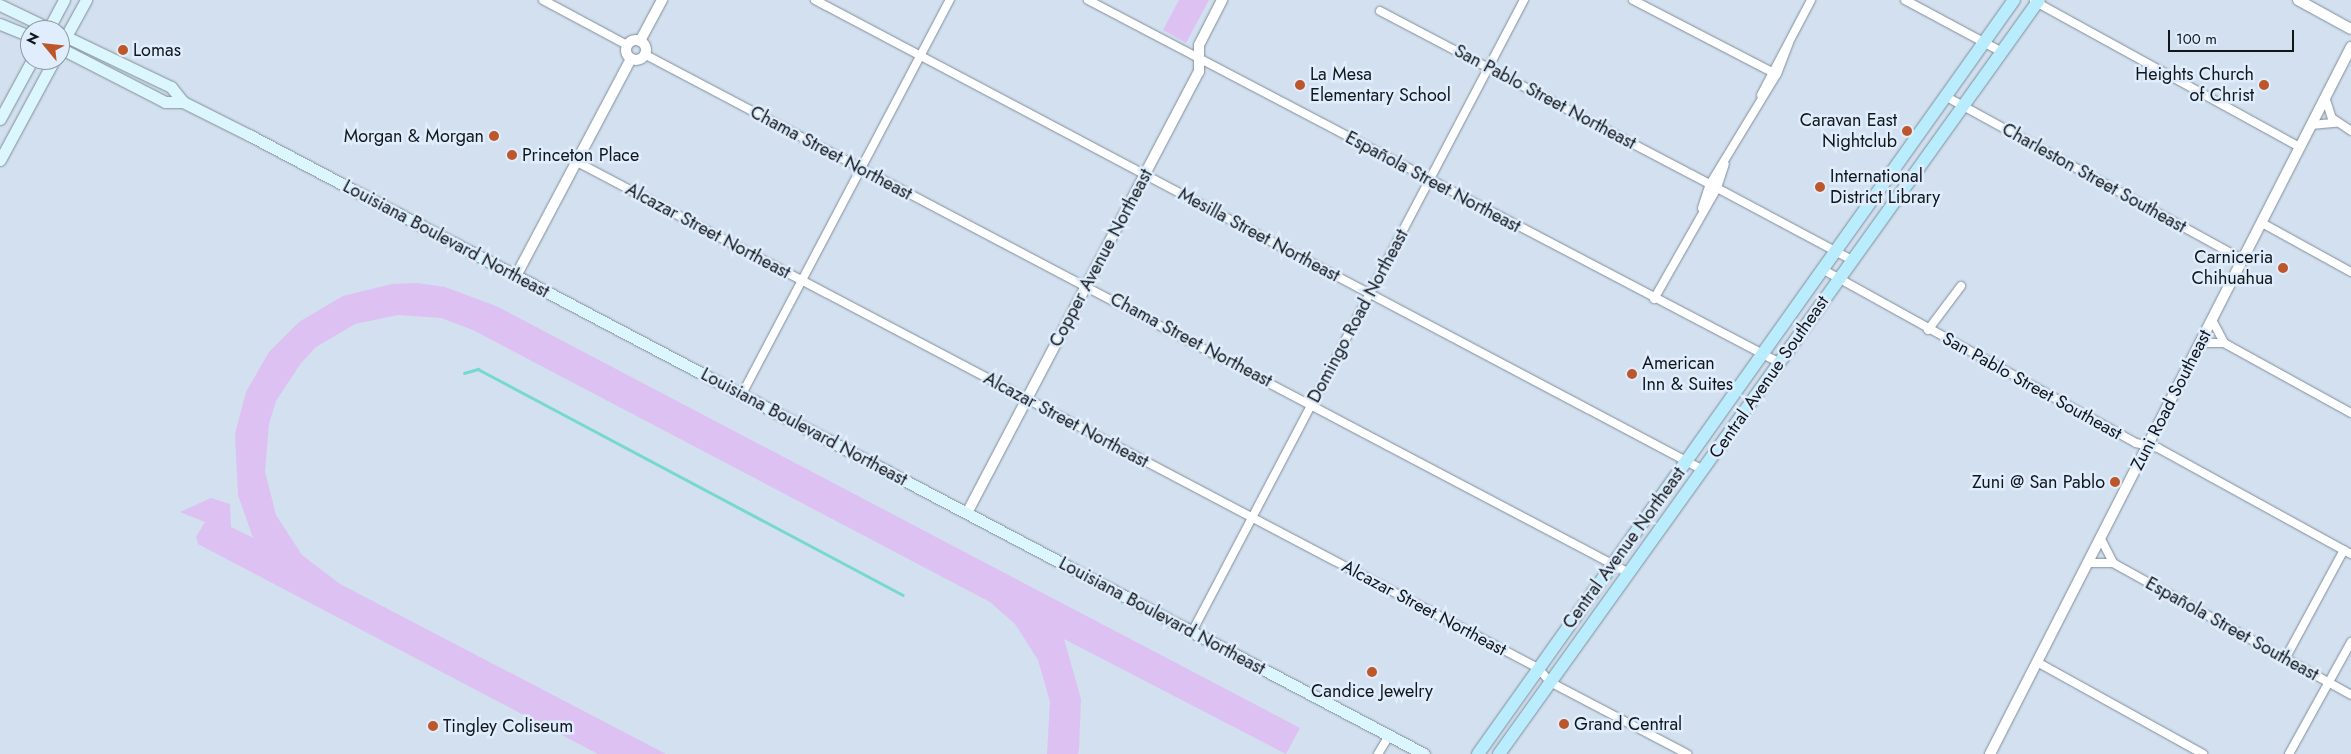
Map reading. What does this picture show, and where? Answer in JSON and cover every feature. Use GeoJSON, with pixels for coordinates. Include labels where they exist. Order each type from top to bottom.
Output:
{"type":"FeatureCollection","features":[{"type":"Feature","properties":{"kind":"main road"},"geometry":{"type":"LineString","coordinates":[[53,20],[64,0]]}},
{"type":"Feature","properties":{"kind":"main road"},"geometry":{"type":"LineString","coordinates":[[70,30],[86,0]]}},
{"type":"Feature","properties":{"kind":"main road","name":"Central Avenue Northeast"},"geometry":{"type":"LineString","coordinates":[[1478,754],[2014,0]]}},
{"type":"Feature","properties":{"kind":"main road","name":"Central Avenue Southeast"},"geometry":{"type":"LineString","coordinates":[[1499,754],[1703,470],[1778,362],[2002,52],[2036,1]]}},
{"type":"Feature","properties":{"kind":"main road","name":"Louisiana Boulevard Northeast"},"geometry":{"type":"LineString","coordinates":[[0,5],[32,20]]}},
{"type":"Feature","properties":{"kind":"main road"},"geometry":{"type":"LineString","coordinates":[[0,24],[20,32]]}},
{"type":"Feature","properties":{"kind":"main road","name":"Louisiana Boulevard Northeast"},"geometry":{"type":"LineString","coordinates":[[70,35],[171,87],[183,102],[1424,754]]}},
{"type":"Feature","properties":{"kind":"main road","name":"Louisiana Boulevard Northeast"},"geometry":{"type":"LineString","coordinates":[[70,53],[165,102],[183,102]]}},
{"type":"Feature","properties":{"kind":"main road"},"geometry":{"type":"LineString","coordinates":[[0,119],[27,70]]}},
{"type":"Feature","properties":{"kind":"main road"},"geometry":{"type":"LineString","coordinates":[[0,160],[49,70]]}},
{"type":"Feature","properties":{"kind":"street"},"geometry":{"type":"LineString","coordinates":[[516,276],[578,162],[631,58],[627,45],[543,0]]}},
{"type":"Feature","properties":{"kind":"street"},"geometry":{"type":"LineString","coordinates":[[627,45],[640,41],[662,0]]}},
{"type":"Feature","properties":{"kind":"street","name":"Mesilla Street Northeast"},"geometry":{"type":"LineString","coordinates":[[815,0],[1703,470]]}},
{"type":"Feature","properties":{"kind":"street"},"geometry":{"type":"LineString","coordinates":[[742,394],[950,0]]}},
{"type":"Feature","properties":{"kind":"street","name":"Española Street Northeast"},"geometry":{"type":"LineString","coordinates":[[1088,0],[1654,299],[1778,362]]}},
{"type":"Feature","properties":{"kind":"street","name":"Copper Avenue Northeast"},"geometry":{"type":"LineString","coordinates":[[967,513],[1199,72],[1197,57],[1222,0]]}},
{"type":"Feature","properties":{"kind":"street","name":"Domingo Road Northeast"},"geometry":{"type":"LineString","coordinates":[[1192,632],[1524,0]]}},
{"type":"Feature","properties":{"kind":"street"},"geometry":{"type":"LineString","coordinates":[[1633,0],[1770,71]]}},
{"type":"Feature","properties":{"kind":"street"},"geometry":{"type":"LineString","coordinates":[[1654,299],[1811,0]]}},
{"type":"Feature","properties":{"kind":"street"},"geometry":{"type":"LineString","coordinates":[[1905,0],[2002,52]]}},
{"type":"Feature","properties":{"kind":"street"},"geometry":{"type":"LineString","coordinates":[[2298,0],[2351,29]]}},
{"type":"Feature","properties":{"kind":"street"},"geometry":{"type":"LineString","coordinates":[[2036,1],[2300,147]]}},
{"type":"Feature","properties":{"kind":"street","name":"San Pablo Street Northeast"},"geometry":{"type":"LineString","coordinates":[[1380,11],[1852,260]]}},
{"type":"Feature","properties":{"kind":"street"},"geometry":{"type":"LineString","coordinates":[[631,58],[644,54],[640,41]]}},
{"type":"Feature","properties":{"kind":"street"},"geometry":{"type":"LineString","coordinates":[[1761,97],[1770,71],[1789,42]]}},
{"type":"Feature","properties":{"kind":"street","name":"Zuni Road Southeast"},"geometry":{"type":"LineString","coordinates":[[1990,754],[2351,47]]}},
{"type":"Feature","properties":{"kind":"street","name":"Chama Street Northeast"},"geometry":{"type":"LineString","coordinates":[[644,54],[1312,404],[1629,573]]}},
{"type":"Feature","properties":{"kind":"street","name":"Charleston Street Southeast"},"geometry":{"type":"LineString","coordinates":[[1946,96],[2243,260]]}},
{"type":"Feature","properties":{"kind":"street"},"geometry":{"type":"LineString","coordinates":[[2325,97],[2336,123]]}},
{"type":"Feature","properties":{"kind":"street"},"geometry":{"type":"LineString","coordinates":[[2311,125],[2336,123],[2351,131]]}},
{"type":"Feature","properties":{"kind":"street","name":"Alcazar Street Northeast"},"geometry":{"type":"LineString","coordinates":[[578,162],[1026,400],[1538,668],[1550,682]]}},
{"type":"Feature","properties":{"kind":"street"},"geometry":{"type":"LineString","coordinates":[[2262,223],[2351,272]]}},
{"type":"Feature","properties":{"kind":"street","name":"San Pablo Street Southeast"},"geometry":{"type":"LineString","coordinates":[[1822,269],[1928,330],[2348,552]]}},
{"type":"Feature","properties":{"kind":"street"},"geometry":{"type":"LineString","coordinates":[[1928,330],[1961,286]]}},
{"type":"Feature","properties":{"kind":"street"},"geometry":{"type":"LineString","coordinates":[[2212,320],[2224,343]]}},
{"type":"Feature","properties":{"kind":"street"},"geometry":{"type":"LineString","coordinates":[[2200,343],[2224,343],[2351,413]]}},
{"type":"Feature","properties":{"kind":"street"},"geometry":{"type":"LineString","coordinates":[[2100,537],[2113,563]]}},
{"type":"Feature","properties":{"kind":"street"},"geometry":{"type":"LineString","coordinates":[[2285,658],[2348,552]]}},
{"type":"Feature","properties":{"kind":"street","name":"Española Street Southeast"},"geometry":{"type":"LineString","coordinates":[[2087,563],[2113,563],[2351,695]]}},
{"type":"Feature","properties":{"kind":"street"},"geometry":{"type":"LineString","coordinates":[[2289,754],[2351,642]]}},
{"type":"Feature","properties":{"kind":"street"},"geometry":{"type":"LineString","coordinates":[[2037,662],[2204,754]]}},
{"type":"Feature","properties":{"kind":"street"},"geometry":{"type":"LineString","coordinates":[[1550,682],[1687,754]]}},
{"type":"Feature","properties":{"kind":"street"},"geometry":{"type":"LineString","coordinates":[[1378,754],[1390,736]]}},
{"type":"Feature","properties":{"kind":"shaded area"},"geometry":{"type":"Polygon","coordinates":[[[1179,0],[1209,0],[1186,43],[1163,30],[1179,0]]]}},
{"type":"Feature","properties":{"kind":"shaded area"},"geometry":{"type":"Polygon","coordinates":[[[417,283],[445,287],[496,306],[1300,728],[1286,754],[1064,639],[1081,699],[1079,749],[1078,754],[1047,754],[1050,702],[1038,660],[1015,624],[990,602],[473,330],[441,318],[398,315],[355,324],[316,347],[301,363],[276,401],[269,424],[265,471],[276,515],[302,555],[340,584],[666,754],[598,754],[198,544],[196,537],[205,522],[180,512],[211,498],[230,504],[231,527],[253,538],[238,495],[235,434],[246,392],[269,352],[299,322],[343,296],[392,284],[417,283]]]}},
{"type":"Feature","properties":{"kind":"waterway"},"geometry":{"type":"LineString","coordinates":[[464,373],[478,369],[903,595]]}},
{"type":"Feature","properties":{"kind":"place","name":"Lomas"},"geometry":{"type":"Point","coordinates":[123,50]}},
{"type":"Feature","properties":{"kind":"place","name":"La Mesa Elementary School"},"geometry":{"type":"Point","coordinates":[1300,85]}},
{"type":"Feature","properties":{"kind":"place","name":"Heights Church of Christ"},"geometry":{"type":"Point","coordinates":[2264,85]}},
{"type":"Feature","properties":{"kind":"place","name":"Caravan East Nightclub"},"geometry":{"type":"Point","coordinates":[1907,131]}},
{"type":"Feature","properties":{"kind":"place","name":"Morgan & Morgan"},"geometry":{"type":"Point","coordinates":[494,136]}},
{"type":"Feature","properties":{"kind":"place","name":"Princeton Place"},"geometry":{"type":"Point","coordinates":[512,155]}},
{"type":"Feature","properties":{"kind":"place","name":"International District Library"},"geometry":{"type":"Point","coordinates":[1820,187]}},
{"type":"Feature","properties":{"kind":"place","name":"Carniceria Chihuahua"},"geometry":{"type":"Point","coordinates":[2283,268]}},
{"type":"Feature","properties":{"kind":"place","name":"American Inn & Suites"},"geometry":{"type":"Point","coordinates":[1632,374]}},
{"type":"Feature","properties":{"kind":"place","name":"Zuni @ San Pablo"},"geometry":{"type":"Point","coordinates":[2115,482]}},
{"type":"Feature","properties":{"kind":"place","name":"Candice Jewelry"},"geometry":{"type":"Point","coordinates":[1372,672]}},
{"type":"Feature","properties":{"kind":"place","name":"Grand Central"},"geometry":{"type":"Point","coordinates":[1564,724]}},
{"type":"Feature","properties":{"kind":"place","name":"Tingley Coliseum"},"geometry":{"type":"Point","coordinates":[433,726]}}]}
